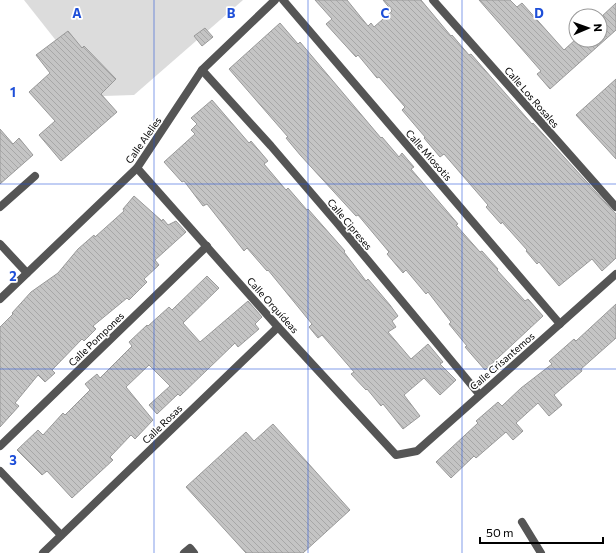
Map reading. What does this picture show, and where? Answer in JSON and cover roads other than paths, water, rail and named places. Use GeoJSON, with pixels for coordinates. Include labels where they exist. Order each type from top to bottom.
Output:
{"type":"FeatureCollection","features":[{"type":"Feature","properties":{"kind":"street","name":"Calle Alelies"},"geometry":{"type":"LineString","coordinates":[[0,299],[136,168],[202,70],[275,0]]}},
{"type":"Feature","properties":{"kind":"street","name":"Calle Miosotis"},"geometry":{"type":"LineString","coordinates":[[283,0],[560,324]]}},
{"type":"Feature","properties":{"kind":"street","name":"Calle Los Rosales"},"geometry":{"type":"LineString","coordinates":[[433,0],[616,207]]}},
{"type":"Feature","properties":{"kind":"street","name":"Calle Cipreses"},"geometry":{"type":"LineString","coordinates":[[202,70],[271,146],[337,223],[479,394]]}},
{"type":"Feature","properties":{"kind":"street","name":"Calle Orquídeas"},"geometry":{"type":"LineString","coordinates":[[136,168],[278,327],[396,455]]}},
{"type":"Feature","properties":{"kind":"street"},"geometry":{"type":"LineString","coordinates":[[0,207],[35,176]]}},
{"type":"Feature","properties":{"kind":"street"},"geometry":{"type":"LineString","coordinates":[[0,244],[26,273]]}},
{"type":"Feature","properties":{"kind":"street","name":"Calle Pompones"},"geometry":{"type":"LineString","coordinates":[[0,446],[207,246]]}},
{"type":"Feature","properties":{"kind":"street","name":"Calle Crisantemos"},"geometry":{"type":"LineString","coordinates":[[396,455],[417,451],[479,394],[616,274]]}},
{"type":"Feature","properties":{"kind":"street","name":"Calle Rosas"},"geometry":{"type":"LineString","coordinates":[[42,553],[278,327]]}},
{"type":"Feature","properties":{"kind":"street"},"geometry":{"type":"LineString","coordinates":[[0,471],[61,535]]}},
{"type":"Feature","properties":{"kind":"street"},"geometry":{"type":"LineString","coordinates":[[522,522],[541,553]]}},
{"type":"Feature","properties":{"kind":"street"},"geometry":{"type":"LineString","coordinates":[[184,553],[190,548],[194,553]]}}]}
